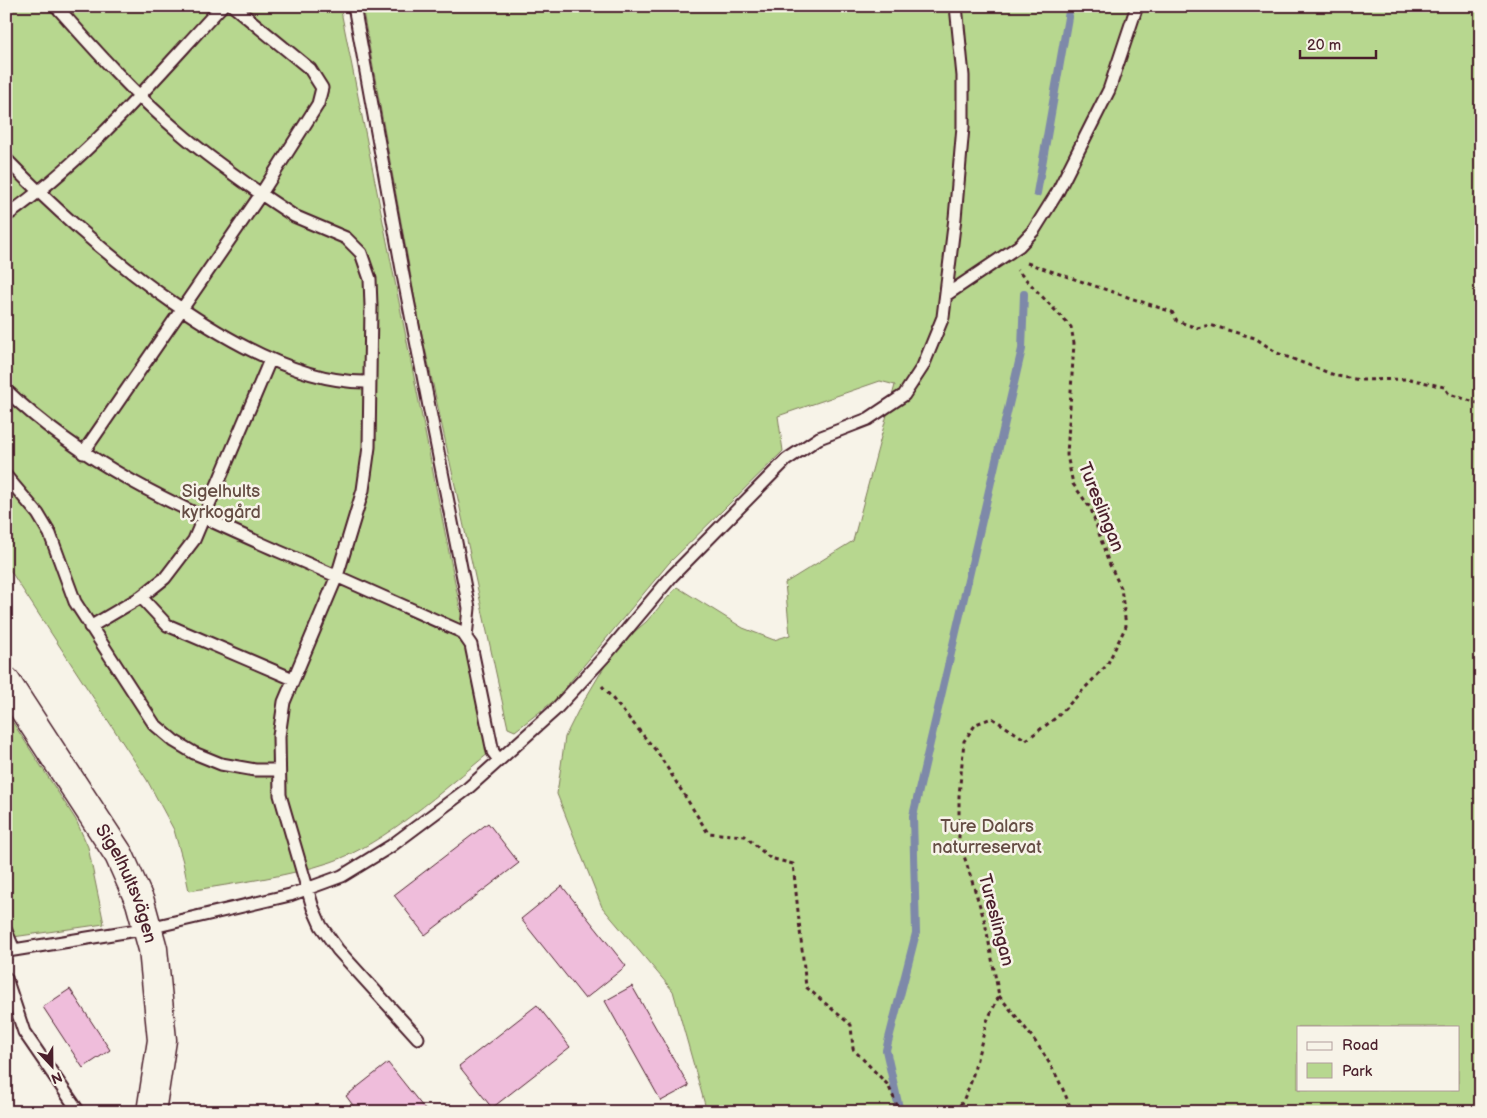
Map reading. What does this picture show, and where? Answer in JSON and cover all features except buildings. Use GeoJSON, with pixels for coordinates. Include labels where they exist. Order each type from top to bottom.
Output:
{"type":"FeatureCollection","features":[{"type":"Feature","properties":{"kind":"street","name":"Sigelhultsvägen"},"geometry":{"type":"LineString","coordinates":[[6,682],[118,855],[140,902],[149,928],[160,995],[162,1040],[151,1112]]}},
{"type":"Feature","properties":{"kind":"lane"},"geometry":{"type":"LineString","coordinates":[[56,6],[140,97],[180,133],[261,194],[294,216],[346,238],[361,253],[370,279],[369,447],[363,490],[337,576],[284,702],[279,736],[278,770],[280,796],[313,908],[322,926],[338,950],[418,1038]]}},
{"type":"Feature","properties":{"kind":"lane"},"geometry":{"type":"LineString","coordinates":[[6,216],[38,191],[140,97],[222,6]]}},
{"type":"Feature","properties":{"kind":"lane"},"geometry":{"type":"LineString","coordinates":[[83,453],[261,194],[318,104],[322,88],[310,69],[233,6]]}},
{"type":"Feature","properties":{"kind":"lane"},"geometry":{"type":"LineString","coordinates":[[354,6],[403,275],[469,608],[466,637]]}},
{"type":"Feature","properties":{"kind":"lane"},"geometry":{"type":"LineString","coordinates":[[6,931],[10,951],[149,928],[308,889],[342,876],[392,846],[466,790],[550,715],[590,672],[672,576],[786,460],[819,438],[868,419],[904,395],[923,366],[943,317],[946,295],[963,127],[963,76],[956,6]]}},
{"type":"Feature","properties":{"kind":"lane"},"geometry":{"type":"LineString","coordinates":[[946,295],[1019,246],[1034,230],[1057,193],[1109,90],[1136,6]]}},
{"type":"Feature","properties":{"kind":"lane"},"geometry":{"type":"LineString","coordinates":[[6,159],[93,241],[181,308],[270,360],[332,380],[369,382]]}},
{"type":"Feature","properties":{"kind":"lane"},"geometry":{"type":"LineString","coordinates":[[90,627],[141,597],[165,578],[194,540],[270,360]]}},
{"type":"Feature","properties":{"kind":"lane"},"geometry":{"type":"LineString","coordinates":[[6,390],[48,427],[83,453],[146,490],[204,518],[462,632],[471,645],[493,752],[499,760]]}},
{"type":"Feature","properties":{"kind":"lane"},"geometry":{"type":"LineString","coordinates":[[6,476],[50,534],[75,602],[154,724],[174,741],[194,753],[221,764],[255,770],[278,770]]}},
{"type":"Feature","properties":{"kind":"lane"},"geometry":{"type":"LineString","coordinates":[[141,597],[167,625],[294,679]]}},
{"type":"Feature","properties":{"kind":"lane"},"geometry":{"type":"LineString","coordinates":[[6,978],[24,1032],[79,1112]]}},
{"type":"Feature","properties":{"kind":"path"},"geometry":{"type":"LineString","coordinates":[[1003,256],[1134,298],[1154,308],[1172,312],[1177,321],[1197,328],[1210,325],[1255,338],[1277,353],[1315,369],[1360,380],[1410,379],[1444,387],[1450,394],[1481,404]]}},
{"type":"Feature","properties":{"kind":"path","name":"Tureslingan"},"geometry":{"type":"LineString","coordinates":[[999,996],[985,922],[960,840],[959,796],[964,741],[976,724],[992,718],[1026,740],[1057,717],[1107,665],[1126,626],[1121,588],[1108,560],[1091,509],[1073,484],[1066,455],[1074,343],[1071,327],[1003,256]]}},
{"type":"Feature","properties":{"kind":"path"},"geometry":{"type":"LineString","coordinates":[[590,672],[658,753],[708,833],[745,836],[770,858],[793,864],[806,988],[851,1024],[853,1049],[888,1085],[900,1112]]}},
{"type":"Feature","properties":{"kind":"path"},"geometry":{"type":"LineString","coordinates":[[955,1112],[963,1101],[971,1082],[987,1021],[999,996],[1027,1028],[1049,1060],[1061,1081],[1072,1112]]}},
{"type":"Feature","properties":{"kind":"green space","name":"Sigelhults kyrkogård"},"geometry":{"type":"Polygon","coordinates":[[[6,6],[340,6],[489,753],[393,829],[351,854],[331,862],[279,876],[189,891],[174,830],[147,780],[6,564],[6,6]]]}},
{"type":"Feature","properties":{"kind":"green space","name":"Ture Dalars naturreservat"},"geometry":{"type":"Polygon","coordinates":[[[362,6],[1481,6],[1481,1112],[707,1112],[673,991],[602,907],[557,794],[565,737],[578,711],[616,647],[646,622],[677,587],[743,628],[774,640],[790,635],[785,583],[853,541],[895,385],[880,381],[778,416],[783,451],[669,563],[555,700],[515,731],[508,728],[418,316],[362,6]]]}},
{"type":"Feature","properties":{"kind":"green space"},"geometry":{"type":"Polygon","coordinates":[[[6,712],[76,820],[88,847],[104,924],[6,938],[6,712]]]}},
{"type":"Feature","properties":{"kind":"green space"},"geometry":{"type":"Polygon","coordinates":[[[234,1105],[268,1110],[268,1112],[228,1112],[234,1105]]]}},
{"type":"Feature","properties":{"kind":"waterway"},"geometry":{"type":"LineString","coordinates":[[1037,193],[1070,6]]}},
{"type":"Feature","properties":{"kind":"waterway"},"geometry":{"type":"LineString","coordinates":[[900,1112],[886,1050],[916,933],[913,816],[1022,349],[1024,294]]}}]}
